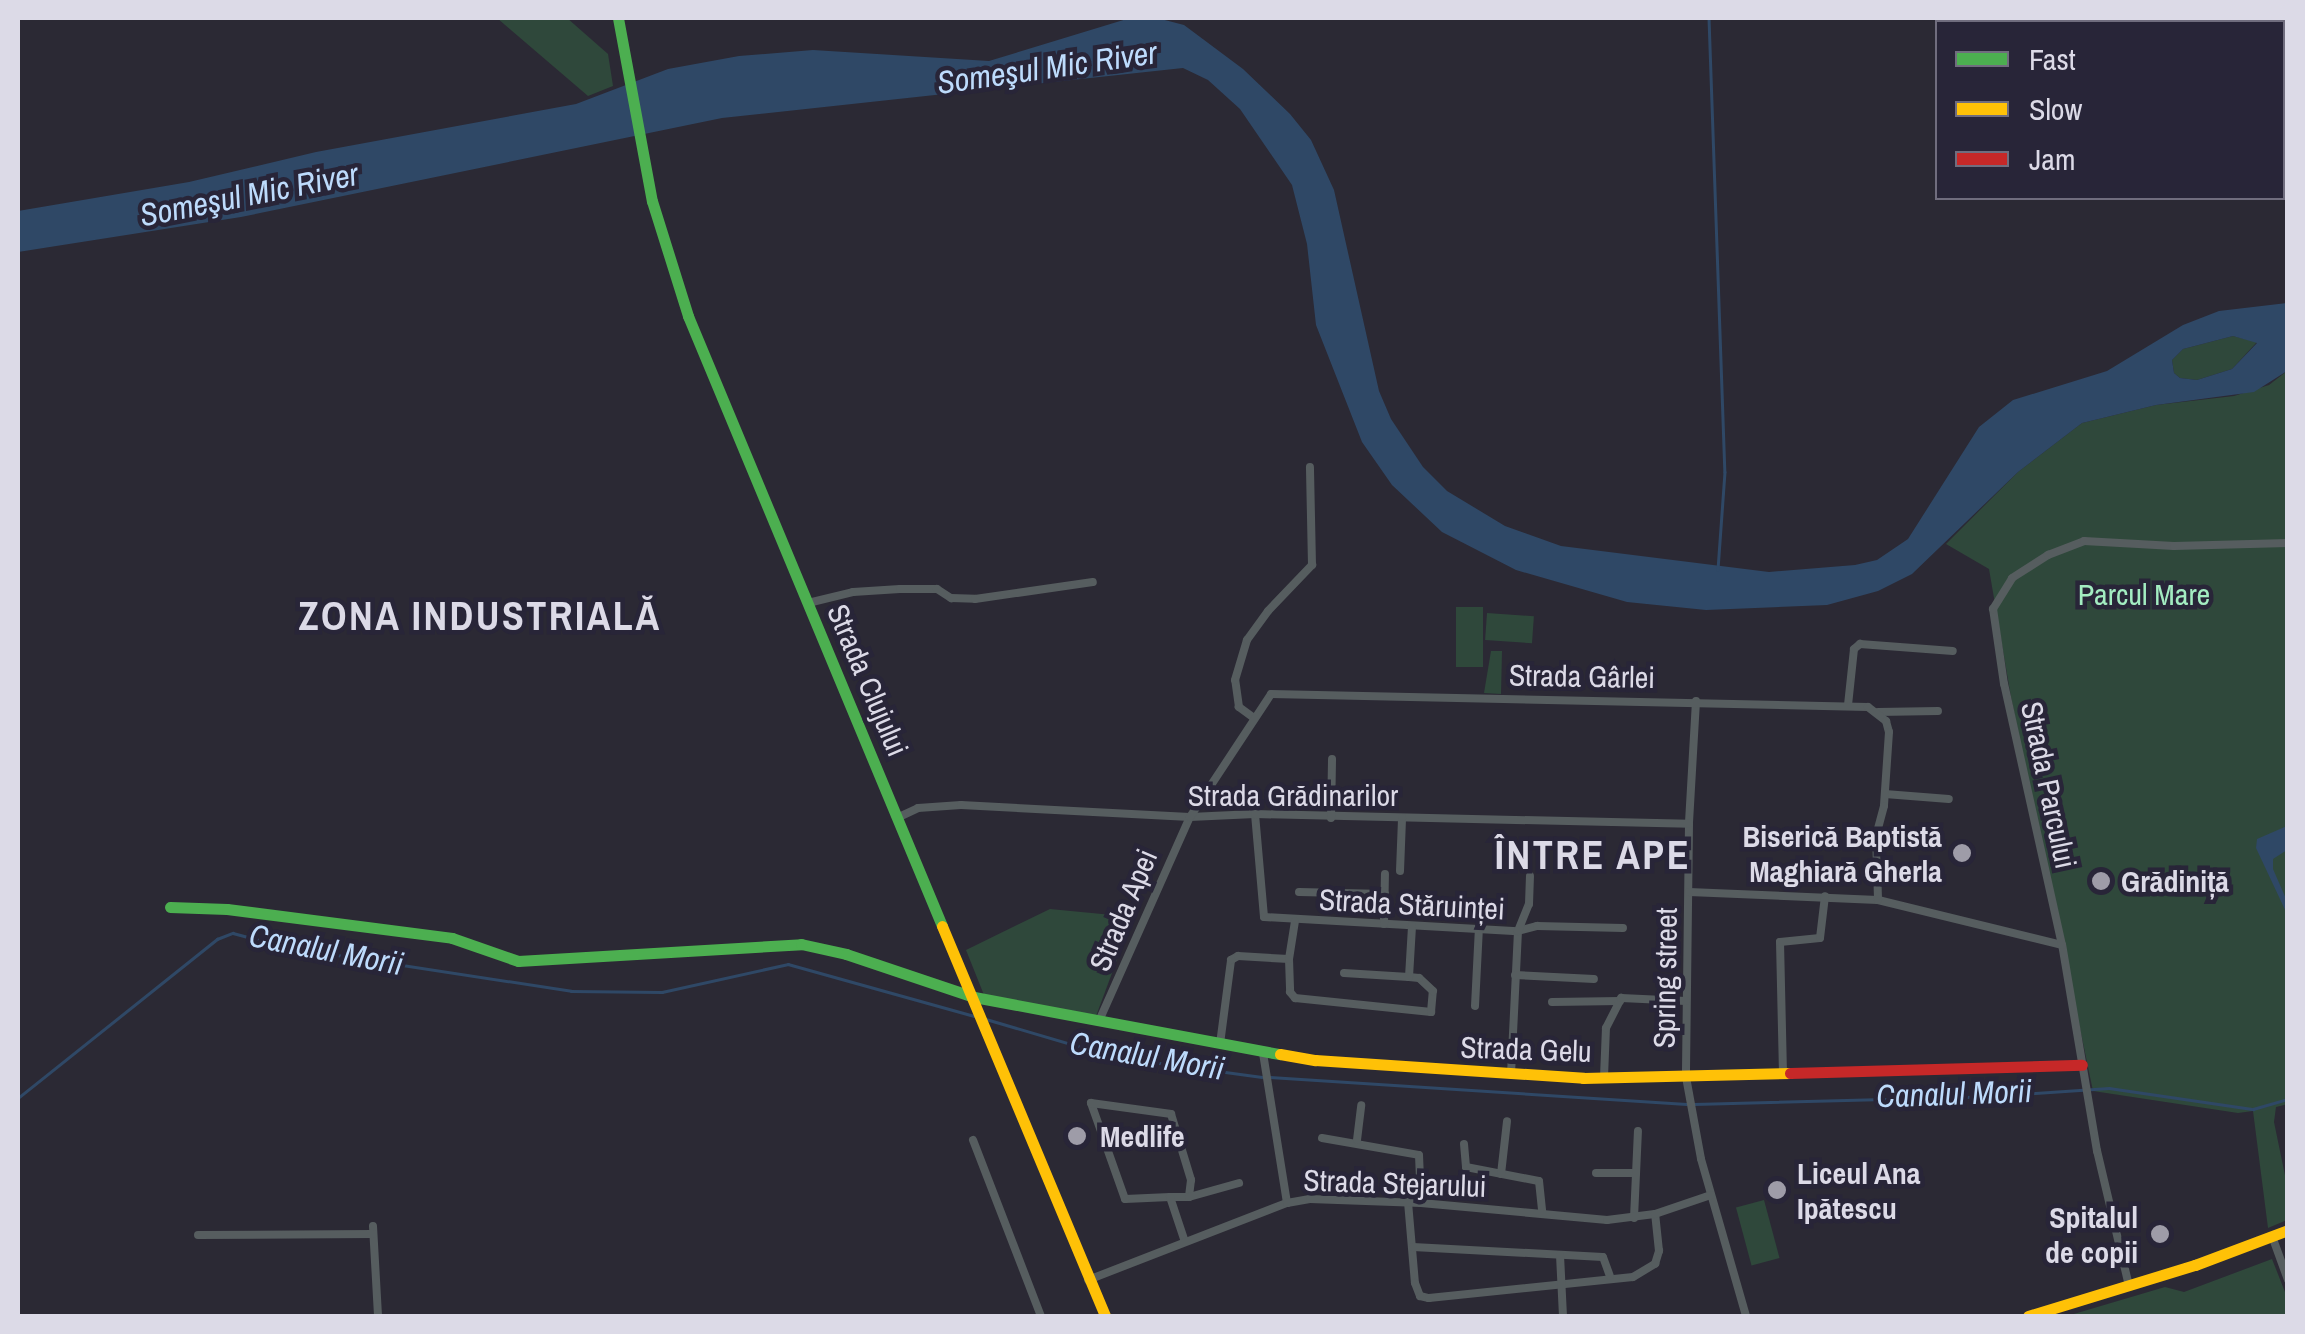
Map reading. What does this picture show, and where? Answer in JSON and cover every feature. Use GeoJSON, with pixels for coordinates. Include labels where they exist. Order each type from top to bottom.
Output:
{"type":"FeatureCollection","features":[{"type":"Feature","properties":{"kind":"street","name":"Strada Clujului"},"geometry":{"type":"LineString","coordinates":[[608,18],[621,51]]}},
{"type":"Feature","properties":{"kind":"street","name":"Strada Clujului"},"geometry":{"type":"LineString","coordinates":[[618,18],[627,81],[675,282],[1105,1316]]}},
{"type":"Feature","properties":{"kind":"street"},"geometry":{"type":"LineString","coordinates":[[1254,718],[1240,707],[1236,680],[1247,640],[1268,611],[1312,565],[1310,468]]}},
{"type":"Feature","properties":{"kind":"street","name":"Strada Parcului"},"geometry":{"type":"LineString","coordinates":[[2129,1286],[2087,1093],[2062,945],[2004,684],[1993,609],[1999,594],[2030,565],[2084,541],[2174,546],[2288,543]]}},
{"type":"Feature","properties":{"kind":"street"},"geometry":{"type":"LineString","coordinates":[[808,603],[853,592],[900,589],[937,589],[952,598],[975,599],[1092,582]]}},
{"type":"Feature","properties":{"kind":"street"},"geometry":{"type":"LineString","coordinates":[[1848,705],[1854,649],[1860,644],[1953,651]]}},
{"type":"Feature","properties":{"kind":"street","name":"Strada Apei"},"geometry":{"type":"LineString","coordinates":[[1099,1021],[1190,817],[1272,694]]}},
{"type":"Feature","properties":{"kind":"street","name":"Strada Gârlei"},"geometry":{"type":"LineString","coordinates":[[1272,694],[1696,701],[1848,705],[1878,712],[1938,711]]}},
{"type":"Feature","properties":{"kind":"street","name":"Spring street"},"geometry":{"type":"LineString","coordinates":[[1696,701],[1689,824],[1686,1077],[1691,1120],[1746,1316]]}},
{"type":"Feature","properties":{"kind":"street"},"geometry":{"type":"LineString","coordinates":[[1878,712],[1886,721],[1885,794],[1876,835],[1878,900]]}},
{"type":"Feature","properties":{"kind":"street"},"geometry":{"type":"LineString","coordinates":[[1332,760],[1332,818]]}},
{"type":"Feature","properties":{"kind":"street"},"geometry":{"type":"LineString","coordinates":[[1885,794],[1949,799]]}},
{"type":"Feature","properties":{"kind":"street","name":"Strada Grădinarilor"},"geometry":{"type":"LineString","coordinates":[[899,818],[918,808],[961,805],[1190,817],[1256,814],[1689,824]]}},
{"type":"Feature","properties":{"kind":"street","name":"Strada Stăruinței"},"geometry":{"type":"LineString","coordinates":[[1256,814],[1264,917],[1518,931],[1511,1075]]}},
{"type":"Feature","properties":{"kind":"street"},"geometry":{"type":"LineString","coordinates":[[1400,872],[1402,818]]}},
{"type":"Feature","properties":{"kind":"street"},"geometry":{"type":"LineString","coordinates":[[1384,924],[1385,874]]}},
{"type":"Feature","properties":{"kind":"street"},"geometry":{"type":"LineString","coordinates":[[1518,931],[1529,904],[1530,876]]}},
{"type":"Feature","properties":{"kind":"street"},"geometry":{"type":"LineString","coordinates":[[1299,892],[1384,894]]}},
{"type":"Feature","properties":{"kind":"street"},"geometry":{"type":"LineString","coordinates":[[1689,892],[1878,900],[2062,945]]}},
{"type":"Feature","properties":{"kind":"street"},"geometry":{"type":"LineString","coordinates":[[1783,1074],[1780,942],[1820,938],[1825,896]]}},
{"type":"Feature","properties":{"kind":"street","name":"Strada Gelu"},"geometry":{"type":"LineString","coordinates":[[170,907],[227,909],[452,938],[518,961],[801,944],[846,954],[977,1003],[1099,1021],[1263,1053],[1511,1075],[1686,1077],[2083,1070]]}},
{"type":"Feature","properties":{"kind":"street"},"geometry":{"type":"LineString","coordinates":[[1295,921],[1289,959],[1290,992],[1295,998],[1431,1012],[1432,991],[1419,978],[1344,973]]}},
{"type":"Feature","properties":{"kind":"street"},"geometry":{"type":"LineString","coordinates":[[1409,977],[1412,926]]}},
{"type":"Feature","properties":{"kind":"street"},"geometry":{"type":"LineString","coordinates":[[1518,931],[1537,926],[1623,928]]}},
{"type":"Feature","properties":{"kind":"street"},"geometry":{"type":"LineString","coordinates":[[1475,1006],[1479,928]]}},
{"type":"Feature","properties":{"kind":"street"},"geometry":{"type":"LineString","coordinates":[[1220,1044],[1230,960],[1238,956],[1289,959]]}},
{"type":"Feature","properties":{"kind":"street"},"geometry":{"type":"LineString","coordinates":[[1516,975],[1594,980]]}},
{"type":"Feature","properties":{"kind":"street"},"geometry":{"type":"LineString","coordinates":[[1604,1077],[1606,1028],[1620,1000]]}},
{"type":"Feature","properties":{"kind":"street"},"geometry":{"type":"LineString","coordinates":[[1552,1002],[1686,1001]]}},
{"type":"Feature","properties":{"kind":"street"},"geometry":{"type":"LineString","coordinates":[[1263,1053],[1287,1202]]}},
{"type":"Feature","properties":{"kind":"street"},"geometry":{"type":"LineString","coordinates":[[1189,1197],[1191,1180],[1171,1114],[1091,1103],[1125,1199],[1189,1197],[1239,1183]]}},
{"type":"Feature","properties":{"kind":"street"},"geometry":{"type":"LineString","coordinates":[[1357,1140],[1360,1105]]}},
{"type":"Feature","properties":{"kind":"street"},"geometry":{"type":"LineString","coordinates":[[1501,1174],[1506,1121]]}},
{"type":"Feature","properties":{"kind":"street"},"geometry":{"type":"LineString","coordinates":[[1634,1218],[1638,1131]]}},
{"type":"Feature","properties":{"kind":"street"},"geometry":{"type":"LineString","coordinates":[[1322,1138],[1357,1140],[1419,1155],[1421,1202]]}},
{"type":"Feature","properties":{"kind":"street"},"geometry":{"type":"LineString","coordinates":[[974,1140],[1041,1316]]}},
{"type":"Feature","properties":{"kind":"street"},"geometry":{"type":"LineString","coordinates":[[1464,1144],[1466,1168],[1538,1181],[1542,1212]]}},
{"type":"Feature","properties":{"kind":"street"},"geometry":{"type":"LineString","coordinates":[[1596,1172],[1636,1173]]}},
{"type":"Feature","properties":{"kind":"street","name":"Strada Stejarului"},"geometry":{"type":"LineString","coordinates":[[1088,1280],[1287,1202],[1421,1202],[1634,1218],[1711,1195]]}},
{"type":"Feature","properties":{"kind":"street"},"geometry":{"type":"LineString","coordinates":[[1170,1197],[1186,1242]]}},
{"type":"Feature","properties":{"kind":"street"},"geometry":{"type":"LineString","coordinates":[[1408,1202],[1415,1283],[1420,1296],[1560,1287],[1610,1276],[1634,1277],[1655,1264],[1659,1251],[1656,1214]]}},
{"type":"Feature","properties":{"kind":"street"},"geometry":{"type":"LineString","coordinates":[[198,1236],[373,1230],[378,1316]]}},
{"type":"Feature","properties":{"kind":"street"},"geometry":{"type":"LineString","coordinates":[[2033,1316],[2288,1230]]}},
{"type":"Feature","properties":{"kind":"street"},"geometry":{"type":"LineString","coordinates":[[2272,1236],[2288,1280]]}},
{"type":"Feature","properties":{"kind":"street"},"geometry":{"type":"LineString","coordinates":[[1413,1247],[1604,1257],[1610,1276]]}},
{"type":"Feature","properties":{"kind":"street"},"geometry":{"type":"LineString","coordinates":[[1560,1255],[1563,1316]]}},
{"type":"Feature","properties":{"kind":"green space"},"geometry":{"type":"Polygon","coordinates":[[[497,18],[567,18],[608,54],[613,86],[588,96],[497,18]]]}},
{"type":"Feature","properties":{"kind":"green space"},"geometry":{"type":"Polygon","coordinates":[[[2233,336],[2257,342],[2232,369],[2197,380],[2180,378],[2174,373],[2172,360],[2183,349],[2233,336]]]}},
{"type":"Feature","properties":{"kind":"green space","name":"Parcul Mare"},"geometry":{"type":"Polygon","coordinates":[[[2287,371],[2288,1104],[2276,1107],[2274,1122],[2287,1185],[2287,1220],[2268,1228],[2253,1111],[2238,1113],[2093,1091],[2011,697],[1989,569],[1946,544],[2018,472],[2082,423],[2156,405],[2234,396],[2269,385],[2287,371]]]}},
{"type":"Feature","properties":{"kind":"green space"},"geometry":{"type":"Polygon","coordinates":[[[1456,607],[1483,607],[1483,667],[1456,667],[1456,607]]]}},
{"type":"Feature","properties":{"kind":"green space"},"geometry":{"type":"Polygon","coordinates":[[[1487,613],[1534,616],[1532,643],[1485,640],[1487,613]]]}},
{"type":"Feature","properties":{"kind":"green space"},"geometry":{"type":"Polygon","coordinates":[[[1491,651],[1502,651],[1501,694],[1484,693],[1491,651]]]}},
{"type":"Feature","properties":{"kind":"green space"},"geometry":{"type":"Polygon","coordinates":[[[1050,909],[1133,917],[1096,1016],[984,995],[966,950],[1050,909]]]}},
{"type":"Feature","properties":{"kind":"green space"},"geometry":{"type":"Polygon","coordinates":[[[1764,1200],[1780,1258],[1752,1265],[1736,1208],[1764,1200]]]}},
{"type":"Feature","properties":{"kind":"green space"},"geometry":{"type":"Polygon","coordinates":[[[2272,1259],[2287,1297],[2287,1316],[2067,1316],[2165,1287],[2184,1292],[2272,1259]]]}},
{"type":"Feature","properties":{"kind":"water","name":"Someşul Mic River"},"geometry":{"type":"Polygon","coordinates":[[[1130,18],[1157,18],[1184,25],[1243,69],[1311,140],[1334,190],[1379,391],[1391,419],[1423,467],[1447,491],[1505,526],[1561,546],[1769,572],[1877,560],[1908,539],[1979,427],[2013,400],[2107,371],[2183,325],[2219,311],[2287,303],[2287,371],[2254,392],[2156,405],[2082,423],[2018,472],[1912,574],[1878,591],[1827,605],[1706,610],[1627,602],[1516,570],[1442,532],[1392,485],[1362,442],[1316,325],[1307,244],[1292,185],[1240,109],[1208,80],[1183,68],[722,118],[241,217],[18,252],[18,211],[189,182],[316,152],[576,104],[668,69],[739,56],[813,50],[989,61],[1130,18]],[[2233,336],[2183,349],[2172,360],[2174,373],[2180,378],[2197,380],[2232,369],[2257,343],[2233,336]]]}},
{"type":"Feature","properties":{"kind":"water"},"geometry":{"type":"Polygon","coordinates":[[[2287,826],[2287,850],[2273,859],[2273,869],[2287,901],[2287,914],[2256,848],[2257,839],[2287,826]]]}},
{"type":"Feature","properties":{"kind":"waterway"},"geometry":{"type":"LineString","coordinates":[[1709,18],[1725,472],[1718,570]]}},
{"type":"Feature","properties":{"kind":"waterway","name":"Canalul Morii"},"geometry":{"type":"LineString","coordinates":[[18,1098],[217,939],[233,933],[285,947],[571,991],[662,992],[788,964],[974,1016]]}},
{"type":"Feature","properties":{"kind":"waterway","name":"Canalul Morii"},"geometry":{"type":"LineString","coordinates":[[986,1019],[1115,1057],[1262,1077]]}},
{"type":"Feature","properties":{"kind":"waterway","name":"Canalul Morii"},"geometry":{"type":"LineString","coordinates":[[1270,1077],[1686,1104]]}},
{"type":"Feature","properties":{"kind":"waterway","name":"Canalul Morii"},"geometry":{"type":"LineString","coordinates":[[1694,1104],[1992,1096],[2109,1088],[2253,1109],[2288,1099]]}},
{"type":"Feature","properties":{"kind":"traffic: fast"},"geometry":{"type":"LineString","coordinates":[[618,18],[652,201],[688,316],[942,926]]}},
{"type":"Feature","properties":{"kind":"traffic: fast"},"geometry":{"type":"LineString","coordinates":[[170,907],[227,909],[452,938],[518,961],[801,944],[846,954],[974,997],[1280,1054]]}},
{"type":"Feature","properties":{"kind":"traffic: slow"},"geometry":{"type":"LineString","coordinates":[[942,926],[1105,1316]]}},
{"type":"Feature","properties":{"kind":"traffic: slow"},"geometry":{"type":"LineString","coordinates":[[1280,1054],[1315,1060],[1583,1078],[1790,1073]]}},
{"type":"Feature","properties":{"kind":"traffic: slow"},"geometry":{"type":"LineString","coordinates":[[2028,1316],[2195,1265],[2288,1230]]}},
{"type":"Feature","properties":{"kind":"traffic: jam"},"geometry":{"type":"LineString","coordinates":[[1790,1073],[2082,1065]]}},
{"type":"Feature","properties":{"kind":"place","name":"Biserică Baptistă Maghiară Gherla"},"geometry":{"type":"Point","coordinates":[1962,853]}},
{"type":"Feature","properties":{"kind":"place","name":"Grădiniță"},"geometry":{"type":"Point","coordinates":[2101,881]}},
{"type":"Feature","properties":{"kind":"place","name":"Medlife"},"geometry":{"type":"Point","coordinates":[1077,1136]}},
{"type":"Feature","properties":{"kind":"place","name":"Liceul Ana Ipătescu"},"geometry":{"type":"Point","coordinates":[1777,1190]}},
{"type":"Feature","properties":{"kind":"place","name":"Spitalul de copii"},"geometry":{"type":"Point","coordinates":[2160,1234]}},
{"type":"Feature","properties":{"kind":"district","name":"ZONA INDUSTRIALĂ"},"geometry":{"type":"Point","coordinates":[480,616]}},
{"type":"Feature","properties":{"kind":"district","name":"ÎNTRE APE"},"geometry":{"type":"Point","coordinates":[1593,855]}}]}
